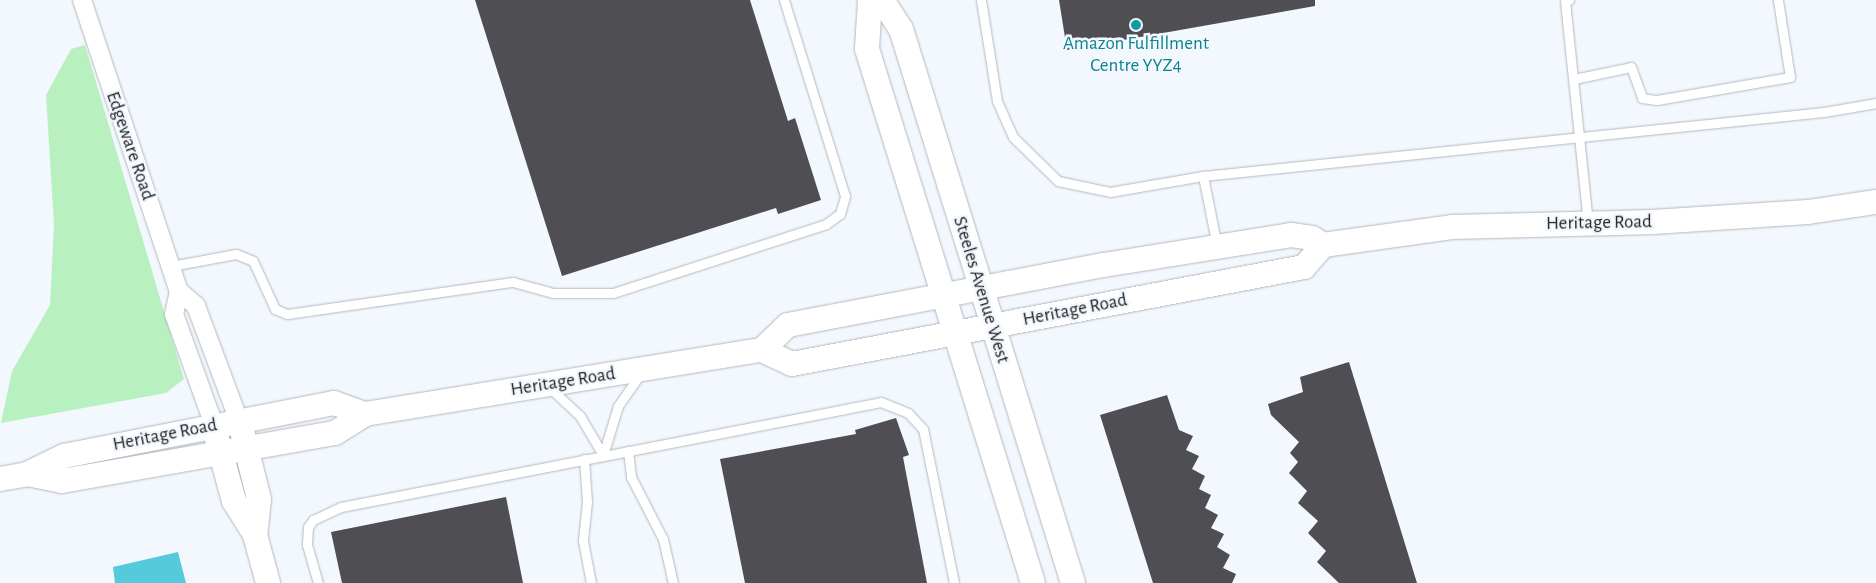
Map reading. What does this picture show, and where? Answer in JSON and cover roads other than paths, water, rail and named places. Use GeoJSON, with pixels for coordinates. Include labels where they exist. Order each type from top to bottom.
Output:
{"type":"FeatureCollection","features":[{"type":"Feature","properties":{"kind":"main road","name":"Steeles Avenue West"},"geometry":{"type":"LineString","coordinates":[[870,0],[867,49],[1034,583]]}},
{"type":"Feature","properties":{"kind":"main road","name":"Steeles Avenue West"},"geometry":{"type":"LineString","coordinates":[[882,0],[901,29],[1072,583]]}},
{"type":"Feature","properties":{"kind":"main road","name":"Heritage Road"},"geometry":{"type":"LineString","coordinates":[[762,350],[788,325],[1217,246],[1292,235],[1312,238],[1323,245],[1452,227],[1588,223],[1808,212],[1876,202]]}},
{"type":"Feature","properties":{"kind":"main road","name":"Heritage Road"},"geometry":{"type":"LineString","coordinates":[[27,474],[62,481],[335,433],[365,414],[762,350],[792,364],[1304,267],[1323,245]]}},
{"type":"Feature","properties":{"kind":"main road","name":"Heritage Road"},"geometry":{"type":"LineString","coordinates":[[0,479],[27,474],[64,456],[214,425],[334,403],[365,414]]}},
{"type":"Feature","properties":{"kind":"main road","name":"Edgeware Road"},"geometry":{"type":"LineString","coordinates":[[240,421],[260,499],[255,536]]}},
{"type":"Feature","properties":{"kind":"main road","name":"Edgeware Road"},"geometry":{"type":"LineString","coordinates":[[214,425],[234,501],[255,536],[268,583]]}},
{"type":"Feature","properties":{"kind":"street","name":"Edgeware Road"},"geometry":{"type":"LineString","coordinates":[[82,0],[179,291],[174,314],[214,425]]}},
{"type":"Feature","properties":{"kind":"street","name":"Edgeware Road"},"geometry":{"type":"LineString","coordinates":[[179,291],[196,306],[240,421]]}},
{"type":"Feature","properties":{"kind":"lane"},"geometry":{"type":"LineString","coordinates":[[171,266],[236,254],[254,262],[274,309],[287,314],[513,282],[552,292],[613,293],[826,224],[840,214],[845,196],[784,0]]}},
{"type":"Feature","properties":{"kind":"lane"},"geometry":{"type":"LineString","coordinates":[[981,0],[997,101],[1013,137],[1058,181],[1110,192],[1203,176],[1580,135],[1824,112],[1876,103]]}},
{"type":"Feature","properties":{"kind":"lane"},"geometry":{"type":"LineString","coordinates":[[1567,0],[1588,223]]}},
{"type":"Feature","properties":{"kind":"lane"},"geometry":{"type":"LineString","coordinates":[[1574,79],[1631,67],[1642,98],[1657,100],[1790,77],[1778,0]]}},
{"type":"Feature","properties":{"kind":"lane"},"geometry":{"type":"LineString","coordinates":[[1203,176],[1217,246]]}},
{"type":"Feature","properties":{"kind":"lane"},"geometry":{"type":"LineString","coordinates":[[603,455],[618,406],[643,369]]}},
{"type":"Feature","properties":{"kind":"lane"},"geometry":{"type":"LineString","coordinates":[[547,385],[580,416],[603,455]]}},
{"type":"Feature","properties":{"kind":"lane"},"geometry":{"type":"LineString","coordinates":[[318,583],[307,545],[308,527],[327,512],[603,455],[881,402],[894,405],[922,429],[954,583]]}},
{"type":"Feature","properties":{"kind":"lane"},"geometry":{"type":"LineString","coordinates":[[628,451],[631,477],[663,539],[673,583]]}},
{"type":"Feature","properties":{"kind":"lane"},"geometry":{"type":"LineString","coordinates":[[584,459],[587,502],[583,541],[591,583]]}},
{"type":"Feature","properties":{"kind":"water"},"geometry":{"type":"Polygon","coordinates":[[[178,552],[186,583],[115,583],[113,567],[178,552]]]}},
{"type":"Feature","properties":{"kind":"place","name":"Amazon Fulfillment Centre YYZ4"},"geometry":{"type":"Point","coordinates":[1136,25]}}]}
